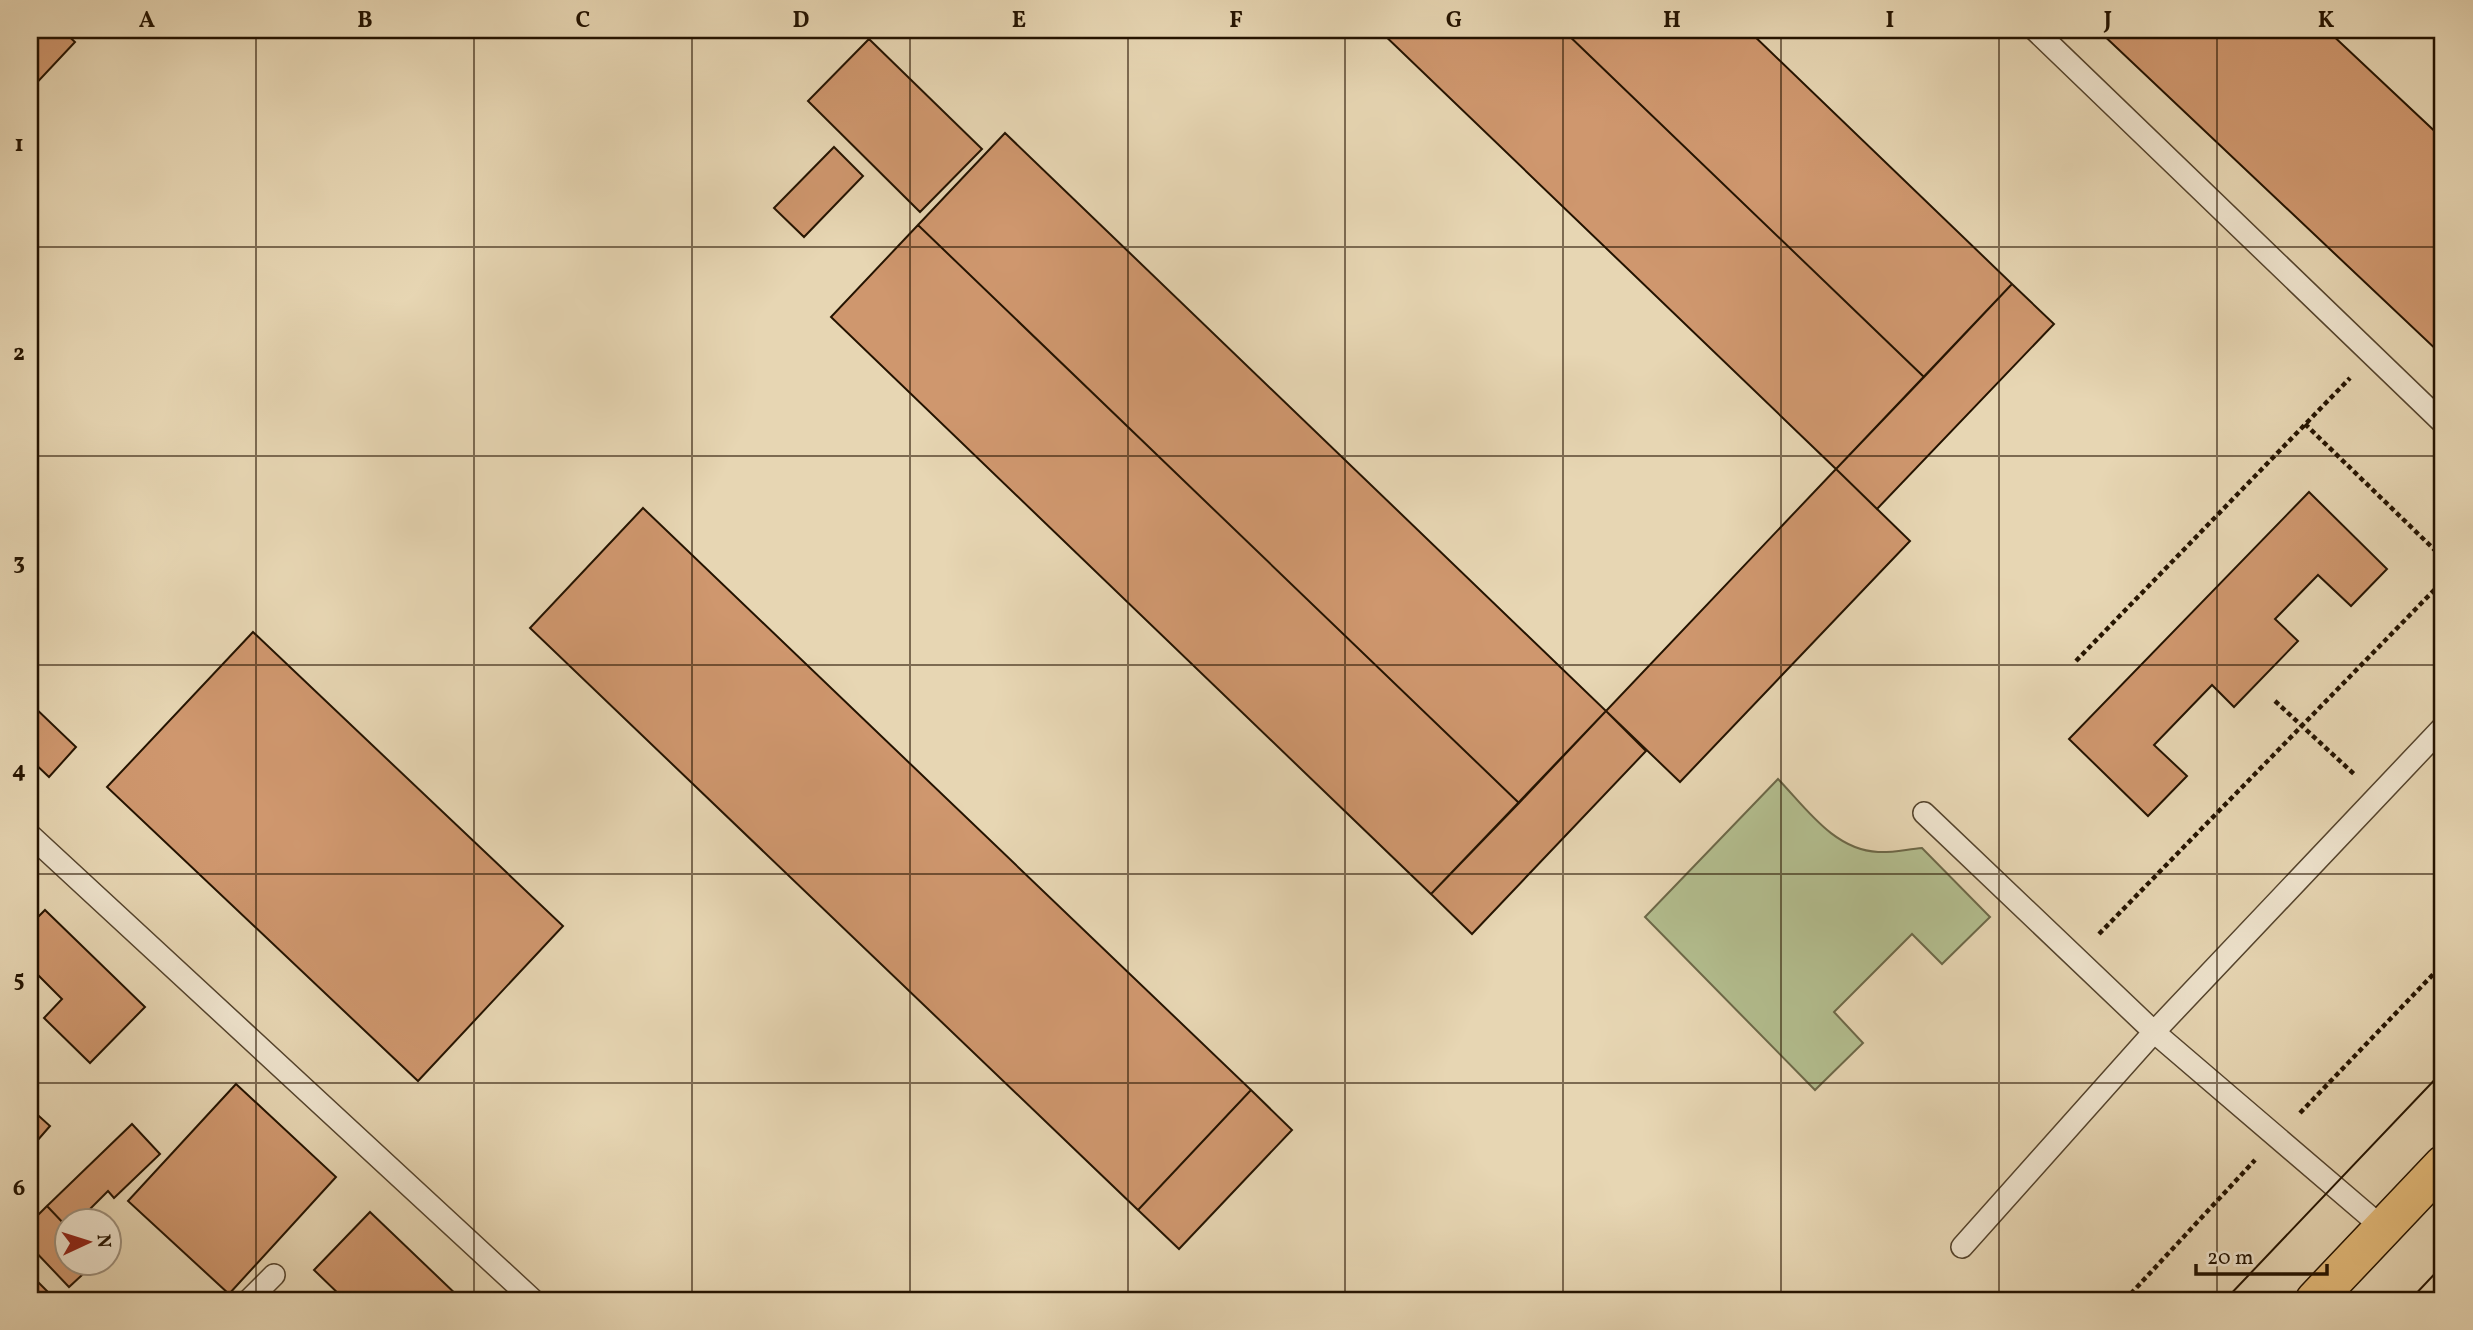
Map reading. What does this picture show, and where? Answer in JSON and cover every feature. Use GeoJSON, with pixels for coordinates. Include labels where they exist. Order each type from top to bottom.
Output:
{"type":"FeatureCollection","features":[{"type":"Feature","properties":{"kind":"main road"},"geometry":{"type":"LineString","coordinates":[[2315,1300],[2443,1165]]}},
{"type":"Feature","properties":{"kind":"lane"},"geometry":{"type":"LineString","coordinates":[[2035,30],[2443,423]]}},
{"type":"Feature","properties":{"kind":"lane"},"geometry":{"type":"LineString","coordinates":[[1962,1247],[2154,1032],[2443,727]]}},
{"type":"Feature","properties":{"kind":"lane"},"geometry":{"type":"LineString","coordinates":[[1924,813],[2154,1032],[2383,1228]]}},
{"type":"Feature","properties":{"kind":"lane"},"geometry":{"type":"LineString","coordinates":[[30,835],[533,1300]]}},
{"type":"Feature","properties":{"kind":"lane"},"geometry":{"type":"LineString","coordinates":[[249,1300],[274,1275]]}},
{"type":"Feature","properties":{"kind":"path"},"geometry":{"type":"LineString","coordinates":[[2076,662],[2372,355]]}},
{"type":"Feature","properties":{"kind":"path"},"geometry":{"type":"LineString","coordinates":[[2305,424],[2443,558]]}},
{"type":"Feature","properties":{"kind":"path"},"geometry":{"type":"LineString","coordinates":[[2076,958],[2443,581]]}},
{"type":"Feature","properties":{"kind":"path"},"geometry":{"type":"LineString","coordinates":[[2275,701],[2378,796]]}},
{"type":"Feature","properties":{"kind":"green space"},"geometry":{"type":"Polygon","coordinates":[[[1778,779],[1822,826],[1848,844],[1878,852],[1922,848],[1990,917],[1942,964],[1912,934],[1834,1012],[1863,1043],[1815,1090],[1645,917],[1778,779]]]}},
{"type":"Feature","properties":{"kind":"building"},"geometry":{"type":"Polygon","coordinates":[[[30,30],[62,30],[75,42],[30,90],[30,30]]]}},
{"type":"Feature","properties":{"kind":"building"},"geometry":{"type":"Polygon","coordinates":[[[1379,30],[1563,30],[1924,377],[1836,469],[1379,30]]]}},
{"type":"Feature","properties":{"kind":"building"},"geometry":{"type":"Polygon","coordinates":[[[1563,30],[1748,30],[2012,284],[1924,377],[1563,30]]]}},
{"type":"Feature","properties":{"kind":"building"},"geometry":{"type":"Polygon","coordinates":[[[2098,30],[2327,30],[2443,139],[2443,356],[2098,30]]]}},
{"type":"Feature","properties":{"kind":"building"},"geometry":{"type":"Polygon","coordinates":[[[869,39],[982,149],[920,212],[808,101],[869,39]]]}},
{"type":"Feature","properties":{"kind":"building"},"geometry":{"type":"Polygon","coordinates":[[[1005,133],[1606,711],[1519,803],[918,225],[1005,133]]]}},
{"type":"Feature","properties":{"kind":"building"},"geometry":{"type":"Polygon","coordinates":[[[834,147],[863,176],[804,237],[774,208],[834,147]]]}},
{"type":"Feature","properties":{"kind":"building"},"geometry":{"type":"Polygon","coordinates":[[[918,225],[1519,803],[1431,894],[831,317],[918,225]]]}},
{"type":"Feature","properties":{"kind":"building"},"geometry":{"type":"Polygon","coordinates":[[[2012,284],[2054,324],[1877,509],[1836,469],[2012,284]]]}},
{"type":"Feature","properties":{"kind":"building"},"geometry":{"type":"Polygon","coordinates":[[[1836,469],[1910,541],[1680,782],[1606,711],[1836,469]]]}},
{"type":"Feature","properties":{"kind":"building"},"geometry":{"type":"Polygon","coordinates":[[[2309,492],[2387,569],[2351,606],[2318,575],[2275,619],[2298,641],[2234,707],[2212,685],[2154,745],[2187,776],[2148,816],[2069,739],[2309,492]]]}},
{"type":"Feature","properties":{"kind":"building"},"geometry":{"type":"Polygon","coordinates":[[[643,508],[1251,1090],[1138,1210],[530,628],[643,508]]]}},
{"type":"Feature","properties":{"kind":"building"},"geometry":{"type":"Polygon","coordinates":[[[253,632],[563,926],[418,1081],[107,787],[253,632]]]}},
{"type":"Feature","properties":{"kind":"building"},"geometry":{"type":"Polygon","coordinates":[[[30,703],[76,747],[49,777],[30,759],[30,703]]]}},
{"type":"Feature","properties":{"kind":"building"},"geometry":{"type":"Polygon","coordinates":[[[1606,711],[1646,751],[1472,934],[1431,894],[1606,711]]]}},
{"type":"Feature","properties":{"kind":"building"},"geometry":{"type":"Polygon","coordinates":[[[45,910],[145,1007],[90,1063],[44,1018],[62,999],[30,967],[30,925],[45,910]]]}},
{"type":"Feature","properties":{"kind":"building"},"geometry":{"type":"Polygon","coordinates":[[[236,1084],[336,1177],[229,1294],[128,1201],[236,1084]]]}},
{"type":"Feature","properties":{"kind":"building"},"geometry":{"type":"Polygon","coordinates":[[[1251,1090],[1292,1130],[1179,1249],[1138,1210],[1251,1090]]]}},
{"type":"Feature","properties":{"kind":"building"},"geometry":{"type":"Polygon","coordinates":[[[30,1108],[50,1126],[30,1149],[30,1108]]]}},
{"type":"Feature","properties":{"kind":"building"},"geometry":{"type":"Polygon","coordinates":[[[132,1124],[160,1154],[114,1198],[108,1191],[91,1208],[52,1208],[52,1211],[47,1206],[132,1124]]]}},
{"type":"Feature","properties":{"kind":"building"},"geometry":{"type":"Polygon","coordinates":[[[47,1206],[52,1211],[52,1269],[30,1246],[30,1223],[47,1206]]]}},
{"type":"Feature","properties":{"kind":"building"},"geometry":{"type":"Polygon","coordinates":[[[370,1212],[462,1300],[345,1300],[314,1270],[370,1212]]]}},
{"type":"Feature","properties":{"kind":"building"},"geometry":{"type":"Polygon","coordinates":[[[60,1278],[79,1278],[69,1287],[60,1278]]]}},
{"type":"Feature","properties":{"kind":"building"},"geometry":{"type":"Polygon","coordinates":[[[35,1279],[56,1300],[30,1300],[30,1285],[35,1279]]]}},
{"type":"Feature","properties":{"kind":"tram line"},"geometry":{"type":"LineString","coordinates":[[2225,1300],[2443,1071]]}},
{"type":"Feature","properties":{"kind":"tram line"},"geometry":{"type":"LineString","coordinates":[[2410,1300],[2443,1265]]}}]}
